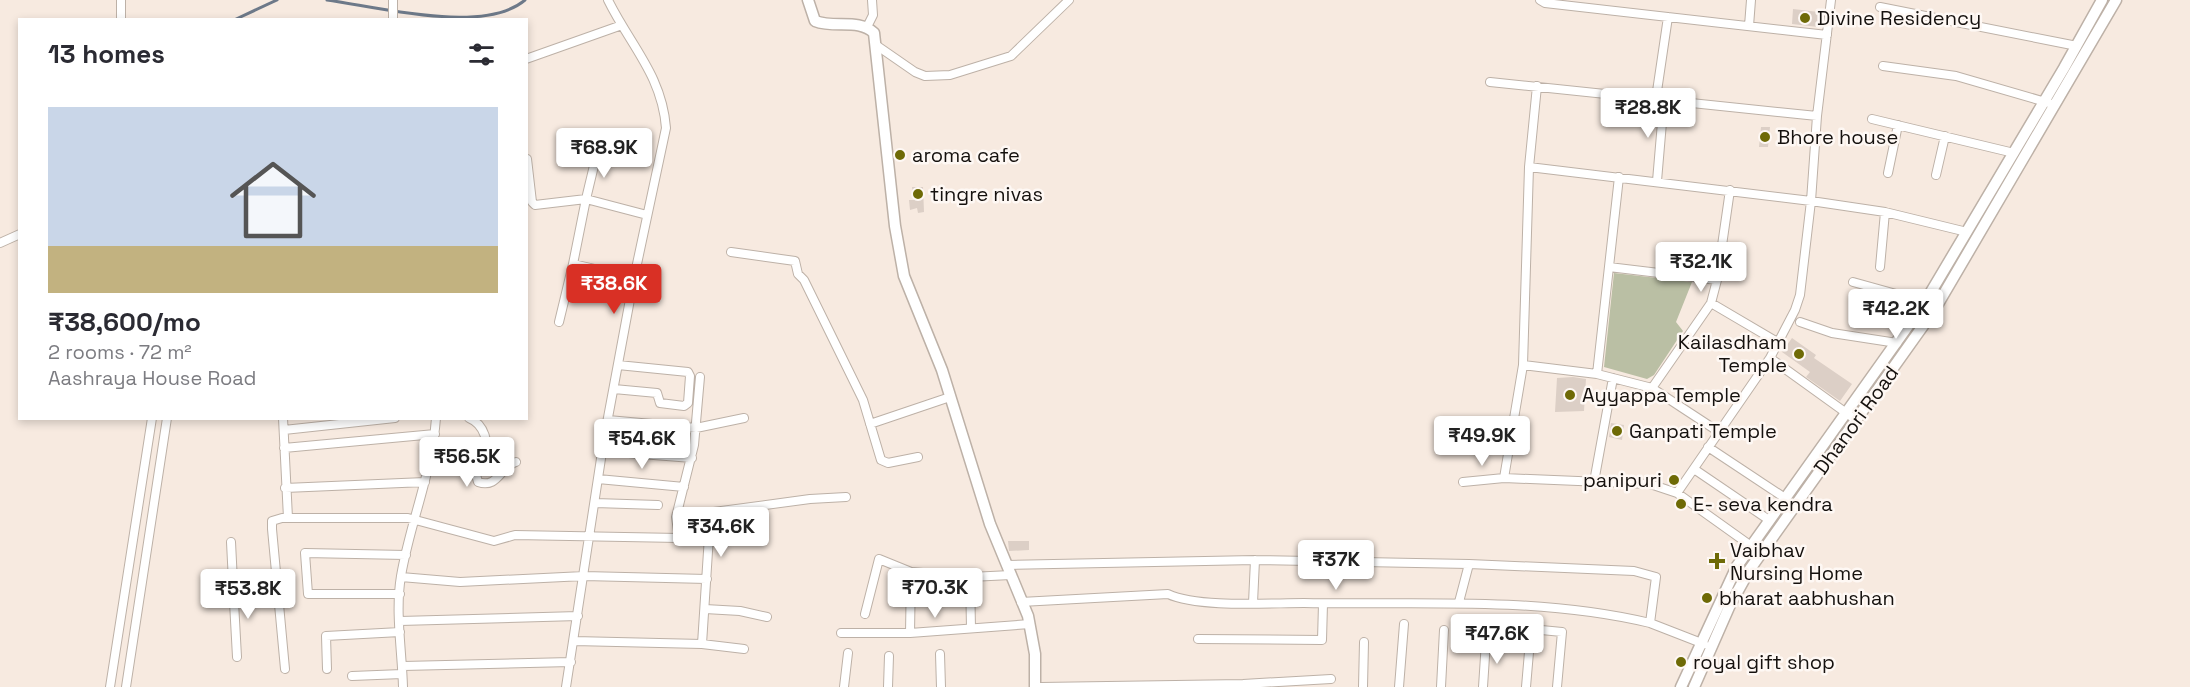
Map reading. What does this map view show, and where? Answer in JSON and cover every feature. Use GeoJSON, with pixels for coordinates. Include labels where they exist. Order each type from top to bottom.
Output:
{"type":"FeatureCollection","features":[{"type":"Feature","properties":{"kind":"main road"},"geometry":{"type":"LineString","coordinates":[[808,0],[815,21],[827,26],[856,24],[867,27],[874,33],[895,226],[904,276],[950,397],[981,500],[1030,624],[1035,654],[1035,687]]}},
{"type":"Feature","properties":{"kind":"main road","name":"Dhanori Road"},"geometry":{"type":"LineString","coordinates":[[1695,686],[1739,588],[1925,302],[2045,101],[2102,0]]}},
{"type":"Feature","properties":{"kind":"main road","name":"Dhanori Road"},"geometry":{"type":"LineString","coordinates":[[1683,683],[1733,572],[1785,498],[1935,309],[2116,0]]}},
{"type":"Feature","properties":{"kind":"main road"},"geometry":{"type":"LineString","coordinates":[[1683,683],[1695,686]]}},
{"type":"Feature","properties":{"kind":"street"},"geometry":{"type":"LineString","coordinates":[[121,0],[121,18]]}},
{"type":"Feature","properties":{"kind":"street"},"geometry":{"type":"LineString","coordinates":[[393,0],[393,18]]}},
{"type":"Feature","properties":{"kind":"street"},"geometry":{"type":"LineString","coordinates":[[566,687],[598,479],[633,278],[665,140],[664,106],[653,76],[608,0]]}},
{"type":"Feature","properties":{"kind":"street"},"geometry":{"type":"LineString","coordinates":[[867,27],[873,15],[872,0]]}},
{"type":"Feature","properties":{"kind":"street"},"geometry":{"type":"LineString","coordinates":[[876,45],[915,72],[926,76],[950,75],[1011,56],[1069,0]]}},
{"type":"Feature","properties":{"kind":"street"},"geometry":{"type":"LineString","coordinates":[[1540,0],[1545,3],[1827,34]]}},
{"type":"Feature","properties":{"kind":"street"},"geometry":{"type":"LineString","coordinates":[[1749,26],[1751,0]]}},
{"type":"Feature","properties":{"kind":"street"},"geometry":{"type":"LineString","coordinates":[[1677,493],[1770,358],[1800,295],[1817,116],[1831,0]]}},
{"type":"Feature","properties":{"kind":"street"},"geometry":{"type":"LineString","coordinates":[[1880,7],[2077,45]]}},
{"type":"Feature","properties":{"kind":"street"},"geometry":{"type":"LineString","coordinates":[[1657,182],[1660,98],[1668,17]]}},
{"type":"Feature","properties":{"kind":"street"},"geometry":{"type":"LineString","coordinates":[[528,58],[622,25]]}},
{"type":"Feature","properties":{"kind":"street"},"geometry":{"type":"LineString","coordinates":[[1883,66],[1956,76],[2045,101],[2055,106]]}},
{"type":"Feature","properties":{"kind":"street"},"geometry":{"type":"LineString","coordinates":[[1490,82],[1817,116]]}},
{"type":"Feature","properties":{"kind":"street"},"geometry":{"type":"LineString","coordinates":[[1504,478],[1523,365],[1529,167],[1537,86]]}},
{"type":"Feature","properties":{"kind":"street"},"geometry":{"type":"LineString","coordinates":[[1872,119],[2014,153]]}},
{"type":"Feature","properties":{"kind":"street"},"geometry":{"type":"LineString","coordinates":[[1888,173],[1898,125]]}},
{"type":"Feature","properties":{"kind":"street"},"geometry":{"type":"LineString","coordinates":[[1936,175],[1945,136]]}},
{"type":"Feature","properties":{"kind":"street"},"geometry":{"type":"LineString","coordinates":[[559,322],[597,153]]}},
{"type":"Feature","properties":{"kind":"street"},"geometry":{"type":"LineString","coordinates":[[1529,167],[1730,190],[1885,212],[1967,232]]}},
{"type":"Feature","properties":{"kind":"street"},"geometry":{"type":"LineString","coordinates":[[528,168],[532,204],[586,200],[647,215]]}},
{"type":"Feature","properties":{"kind":"street"},"geometry":{"type":"LineString","coordinates":[[1598,374],[1619,177]]}},
{"type":"Feature","properties":{"kind":"street"},"geometry":{"type":"LineString","coordinates":[[1652,388],[1711,303],[1717,280],[1730,190]]}},
{"type":"Feature","properties":{"kind":"street"},"geometry":{"type":"LineString","coordinates":[[1880,267],[1885,212]]}},
{"type":"Feature","properties":{"kind":"street"},"geometry":{"type":"LineString","coordinates":[[0,243],[18,235]]}},
{"type":"Feature","properties":{"kind":"street"},"geometry":{"type":"LineString","coordinates":[[731,252],[795,261],[798,274],[804,280],[855,382],[879,455],[884,463],[918,457]]}},
{"type":"Feature","properties":{"kind":"street"},"geometry":{"type":"LineString","coordinates":[[573,264],[633,278]]}},
{"type":"Feature","properties":{"kind":"street"},"geometry":{"type":"LineString","coordinates":[[1609,267],[1717,280]]}},
{"type":"Feature","properties":{"kind":"street"},"geometry":{"type":"LineString","coordinates":[[1854,282],[1925,302]]}},
{"type":"Feature","properties":{"kind":"street"},"geometry":{"type":"LineString","coordinates":[[1711,303],[1779,343]]}},
{"type":"Feature","properties":{"kind":"street"},"geometry":{"type":"LineString","coordinates":[[1800,322],[1832,333],[1897,343]]}},
{"type":"Feature","properties":{"kind":"street"},"geometry":{"type":"LineString","coordinates":[[1770,358],[1852,416]]}},
{"type":"Feature","properties":{"kind":"street"},"geometry":{"type":"LineString","coordinates":[[614,389],[657,393],[660,403],[684,406],[688,403],[690,376],[688,372],[618,365]]}},
{"type":"Feature","properties":{"kind":"street"},"geometry":{"type":"LineString","coordinates":[[1523,365],[1598,374],[1652,388],[1719,432]]}},
{"type":"Feature","properties":{"kind":"street"},"geometry":{"type":"LineString","coordinates":[[679,538],[676,517],[692,458],[699,376]]}},
{"type":"Feature","properties":{"kind":"street"},"geometry":{"type":"LineString","coordinates":[[1594,482],[1613,378]]}},
{"type":"Feature","properties":{"kind":"street"},"geometry":{"type":"LineString","coordinates":[[870,424],[950,397]]}},
{"type":"Feature","properties":{"kind":"street"},"geometry":{"type":"LineString","coordinates":[[608,420],[696,428],[744,418]]}},
{"type":"Feature","properties":{"kind":"street"},"geometry":{"type":"LineString","coordinates":[[110,687],[152,420]]}},
{"type":"Feature","properties":{"kind":"street"},"geometry":{"type":"LineString","coordinates":[[126,687],[167,420]]}},
{"type":"Feature","properties":{"kind":"street"},"geometry":{"type":"LineString","coordinates":[[283,420],[288,518]]}},
{"type":"Feature","properties":{"kind":"street"},"geometry":{"type":"LineString","coordinates":[[284,430],[376,420]]}},
{"type":"Feature","properties":{"kind":"street"},"geometry":{"type":"LineString","coordinates":[[403,687],[400,632],[401,577],[425,482],[436,420]]}},
{"type":"Feature","properties":{"kind":"street"},"geometry":{"type":"LineString","coordinates":[[473,420],[483,429],[486,442],[483,459],[475,471],[478,482],[483,484],[496,481],[507,466],[516,462]]}},
{"type":"Feature","properties":{"kind":"street"},"geometry":{"type":"LineString","coordinates":[[284,448],[435,434]]}},
{"type":"Feature","properties":{"kind":"street"},"geometry":{"type":"LineString","coordinates":[[1708,447],[1785,498]]}},
{"type":"Feature","properties":{"kind":"street"},"geometry":{"type":"LineString","coordinates":[[603,451],[692,458]]}},
{"type":"Feature","properties":{"kind":"street"},"geometry":{"type":"LineString","coordinates":[[1694,469],[1769,520]]}},
{"type":"Feature","properties":{"kind":"street"},"geometry":{"type":"LineString","coordinates":[[1463,482],[1504,478],[1650,484],[1677,493],[1761,553]]}},
{"type":"Feature","properties":{"kind":"street"},"geometry":{"type":"LineString","coordinates":[[598,479],[684,487]]}},
{"type":"Feature","properties":{"kind":"street"},"geometry":{"type":"LineString","coordinates":[[285,488],[425,482]]}},
{"type":"Feature","properties":{"kind":"street"},"geometry":{"type":"LineString","coordinates":[[676,517],[810,498],[846,497]]}},
{"type":"Feature","properties":{"kind":"street"},"geometry":{"type":"LineString","coordinates":[[595,503],[658,505]]}},
{"type":"Feature","properties":{"kind":"street"},"geometry":{"type":"LineString","coordinates":[[285,669],[272,521],[288,518],[415,519],[494,541],[514,535],[679,538],[709,536],[702,644]]}},
{"type":"Feature","properties":{"kind":"street"},"geometry":{"type":"LineString","coordinates":[[231,542],[237,657]]}},
{"type":"Feature","properties":{"kind":"street"},"geometry":{"type":"LineString","coordinates":[[400,594],[308,594],[305,553],[406,555]]}},
{"type":"Feature","properties":{"kind":"street"},"geometry":{"type":"LineString","coordinates":[[865,614],[879,559],[911,572],[970,577],[1009,570],[1255,560],[1469,564],[1634,571],[1656,577],[1650,623]]}},
{"type":"Feature","properties":{"kind":"street"},"geometry":{"type":"LineString","coordinates":[[1253,603],[1255,560]]}},
{"type":"Feature","properties":{"kind":"street"},"geometry":{"type":"LineString","coordinates":[[1459,602],[1469,564]]}},
{"type":"Feature","properties":{"kind":"street"},"geometry":{"type":"LineString","coordinates":[[910,633],[911,572]]}},
{"type":"Feature","properties":{"kind":"street"},"geometry":{"type":"LineString","coordinates":[[401,577],[460,582],[584,576],[707,579]]}},
{"type":"Feature","properties":{"kind":"street"},"geometry":{"type":"LineString","coordinates":[[970,577],[971,628]]}},
{"type":"Feature","properties":{"kind":"street"},"geometry":{"type":"LineString","coordinates":[[1021,602],[1168,594],[1183,600],[1253,603],[1459,602],[1604,612],[1650,623],[1699,644],[1712,645]]}},
{"type":"Feature","properties":{"kind":"street"},"geometry":{"type":"LineString","coordinates":[[234,602],[278,600]]}},
{"type":"Feature","properties":{"kind":"street"},"geometry":{"type":"LineString","coordinates":[[1198,639],[1322,640],[1323,604]]}},
{"type":"Feature","properties":{"kind":"street"},"geometry":{"type":"LineString","coordinates":[[705,609],[740,611],[767,617]]}},
{"type":"Feature","properties":{"kind":"street"},"geometry":{"type":"LineString","coordinates":[[400,621],[578,616]]}},
{"type":"Feature","properties":{"kind":"street"},"geometry":{"type":"LineString","coordinates":[[841,633],[910,633],[1030,624]]}},
{"type":"Feature","properties":{"kind":"street"},"geometry":{"type":"LineString","coordinates":[[1399,687],[1404,624]]}},
{"type":"Feature","properties":{"kind":"street"},"geometry":{"type":"LineString","coordinates":[[1526,687],[1531,629],[1562,632],[1557,687]]}},
{"type":"Feature","properties":{"kind":"street"},"geometry":{"type":"LineString","coordinates":[[1441,687],[1444,630]]}},
{"type":"Feature","properties":{"kind":"street"},"geometry":{"type":"LineString","coordinates":[[327,669],[326,636],[400,632]]}},
{"type":"Feature","properties":{"kind":"street"},"geometry":{"type":"LineString","coordinates":[[574,641],[702,644],[744,649]]}},
{"type":"Feature","properties":{"kind":"street"},"geometry":{"type":"LineString","coordinates":[[1483,687],[1486,641]]}},
{"type":"Feature","properties":{"kind":"street"},"geometry":{"type":"LineString","coordinates":[[1363,687],[1364,642]]}},
{"type":"Feature","properties":{"kind":"street"},"geometry":{"type":"LineString","coordinates":[[844,687],[848,653]]}},
{"type":"Feature","properties":{"kind":"street"},"geometry":{"type":"LineString","coordinates":[[940,654],[941,687]]}},
{"type":"Feature","properties":{"kind":"street"},"geometry":{"type":"LineString","coordinates":[[888,687],[889,656]]}},
{"type":"Feature","properties":{"kind":"street"},"geometry":{"type":"LineString","coordinates":[[352,676],[402,670],[571,662]]}},
{"type":"Feature","properties":{"kind":"street"},"geometry":{"type":"LineString","coordinates":[[1040,687],[1243,684],[1331,679]]}},
{"type":"Feature","properties":{"kind":"green space"},"geometry":{"type":"Polygon","coordinates":[[[1614,273],[1692,282],[1676,322],[1683,331],[1654,375],[1647,379],[1604,367],[1614,273]]]}},
{"type":"Feature","properties":{"kind":"building","name":"Divine Residency"},"geometry":{"type":"Polygon","coordinates":[[[1793,9],[1819,12],[1818,27],[1792,24],[1793,9]]]}},
{"type":"Feature","properties":{"kind":"building","name":"Bhore house"},"geometry":{"type":"Polygon","coordinates":[[[1761,127],[1770,127],[1768,147],[1759,147],[1761,127]]]}},
{"type":"Feature","properties":{"kind":"building","name":"tingre nivas"},"geometry":{"type":"Polygon","coordinates":[[[912,187],[923,187],[924,212],[918,213],[917,208],[910,210],[909,200],[914,200],[912,187]]]}},
{"type":"Feature","properties":{"kind":"building"},"geometry":{"type":"Polygon","coordinates":[[[1792,338],[1816,355],[1814,358],[1852,384],[1840,401],[1806,377],[1810,372],[1782,352],[1792,338]]]}},
{"type":"Feature","properties":{"kind":"building","name":"Ayyappa Temple"},"geometry":{"type":"Polygon","coordinates":[[[1557,378],[1586,379],[1584,411],[1555,412],[1557,378]]]}},
{"type":"Feature","properties":{"kind":"building","name":"Ganpati Temple"},"geometry":{"type":"Polygon","coordinates":[[[1611,423],[1624,425],[1622,440],[1609,437],[1611,423]]]}},
{"type":"Feature","properties":{"kind":"building"},"geometry":{"type":"Polygon","coordinates":[[[1008,541],[1029,541],[1029,550],[1009,551],[1008,541]]]}},
{"type":"Feature","properties":{"kind":"waterway"},"geometry":{"type":"LineString","coordinates":[[238,18],[277,0]]}},
{"type":"Feature","properties":{"kind":"waterway"},"geometry":{"type":"LineString","coordinates":[[327,0],[430,16],[458,17],[484,16],[507,10],[525,0]]}},
{"type":"Feature","properties":{"kind":"place","name":"Divine Residency"},"geometry":{"type":"Point","coordinates":[1805,18]}},
{"type":"Feature","properties":{"kind":"place","name":"Bhore house"},"geometry":{"type":"Point","coordinates":[1765,137]}},
{"type":"Feature","properties":{"kind":"place","name":"aroma cafe"},"geometry":{"type":"Point","coordinates":[900,155]}},
{"type":"Feature","properties":{"kind":"place","name":"tingre nivas"},"geometry":{"type":"Point","coordinates":[918,194]}},
{"type":"Feature","properties":{"kind":"place","name":"Kailasdham Temple"},"geometry":{"type":"Point","coordinates":[1799,354]}},
{"type":"Feature","properties":{"kind":"place","name":"Ayyappa Temple"},"geometry":{"type":"Point","coordinates":[1570,395]}},
{"type":"Feature","properties":{"kind":"place","name":"Ganpati Temple"},"geometry":{"type":"Point","coordinates":[1617,431]}},
{"type":"Feature","properties":{"kind":"place","name":"panipuri"},"geometry":{"type":"Point","coordinates":[1674,480]}},
{"type":"Feature","properties":{"kind":"place","name":"E- seva kendra"},"geometry":{"type":"Point","coordinates":[1681,504]}},
{"type":"Feature","properties":{"kind":"place","name":"Vaibhav Nursing Home"},"geometry":{"type":"Point","coordinates":[1717,561]}},
{"type":"Feature","properties":{"kind":"place","name":"bharat aabhushan"},"geometry":{"type":"Point","coordinates":[1707,598]}},
{"type":"Feature","properties":{"kind":"place","name":"royal gift shop"},"geometry":{"type":"Point","coordinates":[1681,662]}}]}
